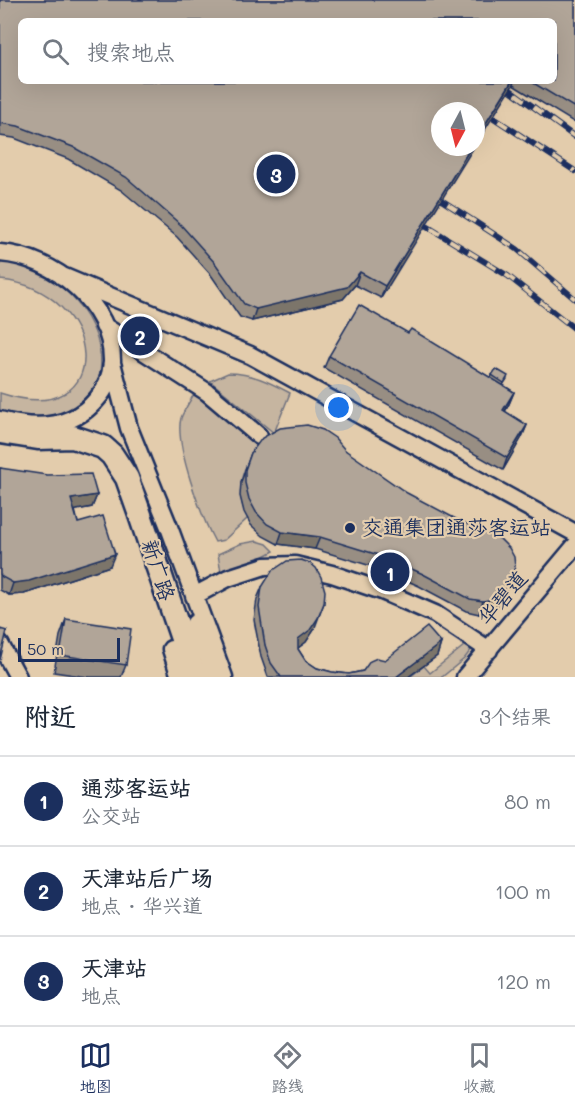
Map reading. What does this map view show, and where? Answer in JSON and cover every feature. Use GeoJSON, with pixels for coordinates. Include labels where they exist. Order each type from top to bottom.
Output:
{"type":"FeatureCollection","features":[{"type":"Feature","properties":{"kind":"main road","name":"新广路"},"geometry":{"type":"LineString","coordinates":[[0,432],[38,438],[73,437],[88,441],[103,447],[119,464],[140,512],[195,677]]}},
{"type":"Feature","properties":{"kind":"main road"},"geometry":{"type":"LineString","coordinates":[[0,445],[19,448],[70,448],[83,450],[101,458],[114,474],[148,573],[161,602],[177,627]]}},
{"type":"Feature","properties":{"kind":"street"},"geometry":{"type":"LineString","coordinates":[[0,253],[30,260],[62,276],[250,355],[575,533]]}},
{"type":"Feature","properties":{"kind":"street"},"geometry":{"type":"LineString","coordinates":[[62,276],[77,287],[92,304],[104,326],[129,428],[169,527],[224,677]]}},
{"type":"Feature","properties":{"kind":"street"},"geometry":{"type":"LineString","coordinates":[[104,326],[207,392],[259,436]]}},
{"type":"Feature","properties":{"kind":"street"},"geometry":{"type":"LineString","coordinates":[[0,420],[21,425],[45,426],[66,422],[79,416],[105,389],[112,363]]}},
{"type":"Feature","properties":{"kind":"street","name":"华碧道"},"geometry":{"type":"LineString","coordinates":[[465,677],[575,546]]}},
{"type":"Feature","properties":{"kind":"street"},"geometry":{"type":"LineString","coordinates":[[194,596],[228,578],[265,566],[295,565],[332,574],[382,591],[435,614],[489,650]]}},
{"type":"Feature","properties":{"kind":"street"},"geometry":{"type":"LineString","coordinates":[[194,596],[193,610],[197,637],[210,677]]}},
{"type":"Feature","properties":{"kind":"street"},"geometry":{"type":"LineString","coordinates":[[0,644],[18,677]]}},
{"type":"Feature","properties":{"kind":"street"},"geometry":{"type":"LineString","coordinates":[[171,649],[180,677]]}},
{"type":"Feature","properties":{"kind":"shaded area"},"geometry":{"type":"Polygon","coordinates":[[[0,261],[40,273],[71,296],[92,325],[100,356],[97,384],[80,406],[48,417],[0,413],[0,393],[38,400],[65,393],[80,377],[84,354],[78,330],[61,307],[35,289],[0,280],[0,261]]]}},
{"type":"Feature","properties":{"kind":"shaded area"},"geometry":{"type":"Polygon","coordinates":[[[228,373],[253,376],[290,393],[274,433],[210,381],[228,373]]]}},
{"type":"Feature","properties":{"kind":"shaded area"},"geometry":{"type":"Polygon","coordinates":[[[194,394],[260,446],[246,466],[242,479],[241,499],[248,518],[224,540],[215,542],[190,481],[182,445],[181,418],[194,394]]]}},
{"type":"Feature","properties":{"kind":"shaded area"},"geometry":{"type":"Polygon","coordinates":[[[257,541],[267,544],[274,551],[257,560],[221,572],[218,554],[240,544],[257,541]]]}},
{"type":"Feature","properties":{"kind":"shaded area"},"geometry":{"type":"Polygon","coordinates":[[[469,642],[471,650],[464,659],[442,677],[410,677],[424,666],[430,673],[469,642]]]}},
{"type":"Feature","properties":{"kind":"building"},"geometry":{"type":"Polygon","coordinates":[[[0,0],[575,0],[575,108],[535,84],[557,84],[557,18],[18,18],[18,84],[510,84],[485,124],[485,102],[431,102],[431,156],[465,156],[385,286],[360,272],[347,287],[256,309],[244,304],[215,263],[181,225],[126,177],[73,147],[18,126],[0,123],[0,0]]]}},
{"type":"Feature","properties":{"kind":"building"},"geometry":{"type":"Polygon","coordinates":[[[359,305],[408,333],[411,329],[514,392],[503,410],[527,425],[507,458],[329,356],[359,305]]]}},
{"type":"Feature","properties":{"kind":"building"},"geometry":{"type":"Polygon","coordinates":[[[496,369],[508,376],[504,383],[492,375],[496,369]]]}},
{"type":"Feature","properties":{"kind":"building","name":"交通集团通莎客运站"},"geometry":{"type":"Polygon","coordinates":[[[307,425],[323,430],[335,438],[345,450],[407,493],[500,539],[514,557],[515,567],[507,588],[494,599],[483,601],[470,599],[385,557],[320,537],[282,532],[267,524],[256,512],[249,499],[245,483],[245,470],[251,453],[262,438],[280,428],[307,425]]]}},
{"type":"Feature","properties":{"kind":"building"},"geometry":{"type":"Polygon","coordinates":[[[0,468],[47,475],[91,474],[97,495],[71,499],[78,523],[103,516],[115,554],[29,581],[13,583],[2,577],[0,574],[0,468]]]}},
{"type":"Feature","properties":{"kind":"building"},"geometry":{"type":"Polygon","coordinates":[[[301,560],[316,568],[325,591],[324,603],[318,618],[310,630],[298,639],[298,649],[305,660],[317,668],[349,674],[363,671],[370,661],[377,658],[385,660],[427,627],[441,643],[396,677],[281,677],[271,663],[265,645],[259,607],[262,587],[272,571],[287,561],[301,560]]]}},
{"type":"Feature","properties":{"kind":"building"},"geometry":{"type":"Polygon","coordinates":[[[66,619],[131,629],[126,665],[60,655],[66,619]]]}},
{"type":"Feature","properties":{"kind":"building"},"geometry":{"type":"Polygon","coordinates":[[[0,629],[7,631],[0,660],[0,629]]]}},
{"type":"Feature","properties":{"kind":"railway"},"geometry":{"type":"LineString","coordinates":[[502,84],[575,137]]}},
{"type":"Feature","properties":{"kind":"railway"},"geometry":{"type":"LineString","coordinates":[[485,112],[575,171]]}},
{"type":"Feature","properties":{"kind":"railway"},"geometry":{"type":"LineString","coordinates":[[429,192],[517,249],[575,299]]}},
{"type":"Feature","properties":{"kind":"railway"},"geometry":{"type":"LineString","coordinates":[[412,217],[508,276],[575,329]]}},
{"type":"Feature","properties":{"kind":"place","name":"天津站"},"geometry":{"type":"Point","coordinates":[276,174]}},
{"type":"Feature","properties":{"kind":"place","name":"天津站后广场"},"geometry":{"type":"Point","coordinates":[140,336]}},
{"type":"Feature","properties":{"kind":"place","name":"交通集团通莎客运站"},"geometry":{"type":"Point","coordinates":[350,528]}},
{"type":"Feature","properties":{"kind":"place","name":"通莎客运站"},"geometry":{"type":"Point","coordinates":[390,572]}}]}
